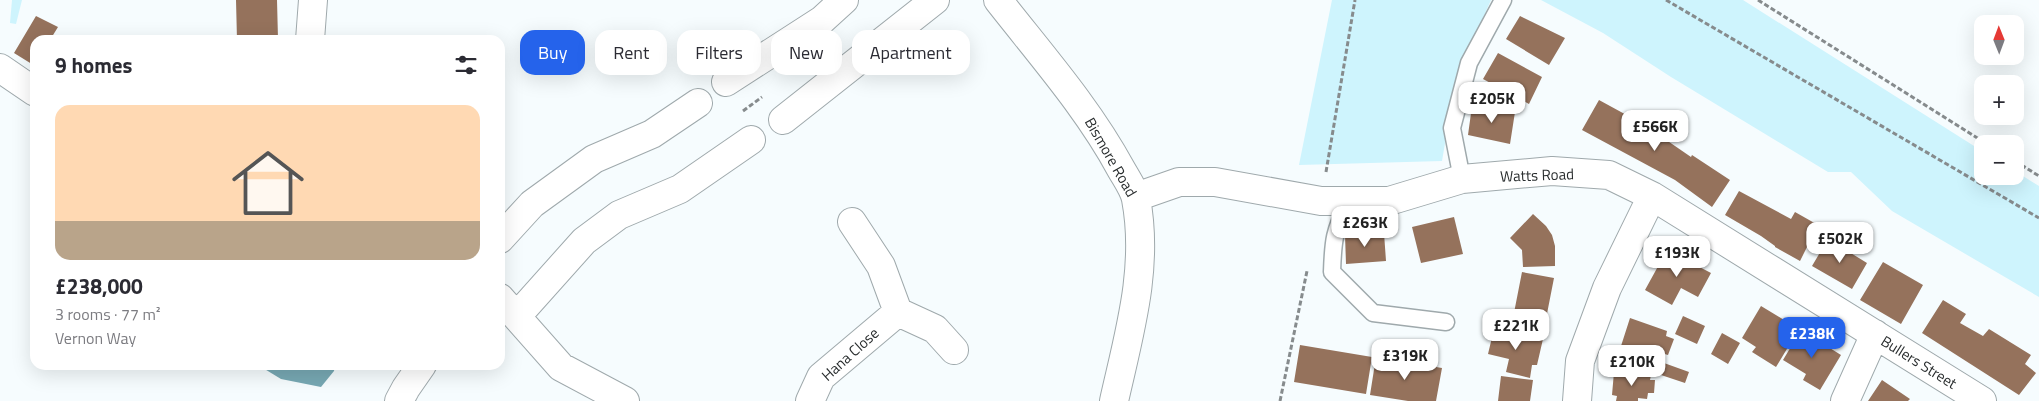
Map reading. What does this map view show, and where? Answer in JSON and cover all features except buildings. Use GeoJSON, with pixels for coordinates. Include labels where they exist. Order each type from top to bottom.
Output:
{"type":"FeatureCollection","features":[{"type":"Feature","properties":{"kind":"street"},"geometry":{"type":"LineString","coordinates":[[310,35],[313,0]]}},
{"type":"Feature","properties":{"kind":"street"},"geometry":{"type":"LineString","coordinates":[[726,82],[822,20],[844,0]]}},
{"type":"Feature","properties":{"kind":"street"},"geometry":{"type":"LineString","coordinates":[[783,120],[935,0]]}},
{"type":"Feature","properties":{"kind":"street","name":"Bismore Road"},"geometry":{"type":"LineString","coordinates":[[998,0],[1090,118],[1111,150],[1136,197],[1142,250],[1137,296],[1114,401]]}},
{"type":"Feature","properties":{"kind":"street"},"geometry":{"type":"LineString","coordinates":[[0,68],[30,89]]}},
{"type":"Feature","properties":{"kind":"street"},"geometry":{"type":"LineString","coordinates":[[505,234],[532,204],[594,159],[652,134],[698,102]]}},
{"type":"Feature","properties":{"kind":"street"},"geometry":{"type":"LineString","coordinates":[[624,401],[562,367],[505,304],[619,215],[680,189],[751,140]]}},
{"type":"Feature","properties":{"kind":"street","name":"Watts Road"},"geometry":{"type":"LineString","coordinates":[[1136,197],[1179,182],[1215,182],[1321,201],[1388,201],[1462,179],[1552,171],[1609,175],[1652,196]]}},
{"type":"Feature","properties":{"kind":"street"},"geometry":{"type":"LineString","coordinates":[[1577,401],[1580,361],[1607,288],[1652,196]]}},
{"type":"Feature","properties":{"kind":"street","name":"Bullers Street"},"geometry":{"type":"LineString","coordinates":[[1652,196],[1982,401]]}},
{"type":"Feature","properties":{"kind":"street"},"geometry":{"type":"LineString","coordinates":[[852,222],[881,266],[898,312],[935,329],[954,350]]}},
{"type":"Feature","properties":{"kind":"street","name":"Hana Close"},"geometry":{"type":"LineString","coordinates":[[810,401],[821,377],[898,312]]}},
{"type":"Feature","properties":{"kind":"street"},"geometry":{"type":"LineString","coordinates":[[1845,401],[1875,334]]}},
{"type":"Feature","properties":{"kind":"street"},"geometry":{"type":"LineString","coordinates":[[399,401],[419,370]]}},
{"type":"Feature","properties":{"kind":"lane"},"geometry":{"type":"LineString","coordinates":[[1462,179],[1452,128],[1469,63],[1503,0]]}},
{"type":"Feature","properties":{"kind":"lane"},"geometry":{"type":"LineString","coordinates":[[1349,202],[1337,224],[1333,247],[1332,272],[1373,313],[1446,322]]}},
{"type":"Feature","properties":{"kind":"path"},"geometry":{"type":"LineString","coordinates":[[1666,0],[2039,218]]}},
{"type":"Feature","properties":{"kind":"path"},"geometry":{"type":"LineString","coordinates":[[1758,0],[1974,136]]}},
{"type":"Feature","properties":{"kind":"path"},"geometry":{"type":"LineString","coordinates":[[2024,167],[2039,176]]}},
{"type":"Feature","properties":{"kind":"shaded area"},"geometry":{"type":"Polygon","coordinates":[[[12,0],[22,0],[16,24],[10,23],[12,0]]]}},
{"type":"Feature","properties":{"kind":"shaded area"},"geometry":{"type":"Polygon","coordinates":[[[1332,0],[1491,0],[1456,79],[1442,161],[1299,165],[1332,0]]]}},
{"type":"Feature","properties":{"kind":"shaded area"},"geometry":{"type":"Polygon","coordinates":[[[1541,0],[1743,0],[1974,146],[1974,185],[2024,185],[2024,177],[2039,186],[2039,297],[1892,211],[1851,172],[1828,172],[1671,77],[1603,33],[1541,0]]]}},
{"type":"Feature","properties":{"kind":"shaded area"},"geometry":{"type":"Polygon","coordinates":[[[266,370],[334,370],[321,387],[281,379],[266,370]]]}}]}
